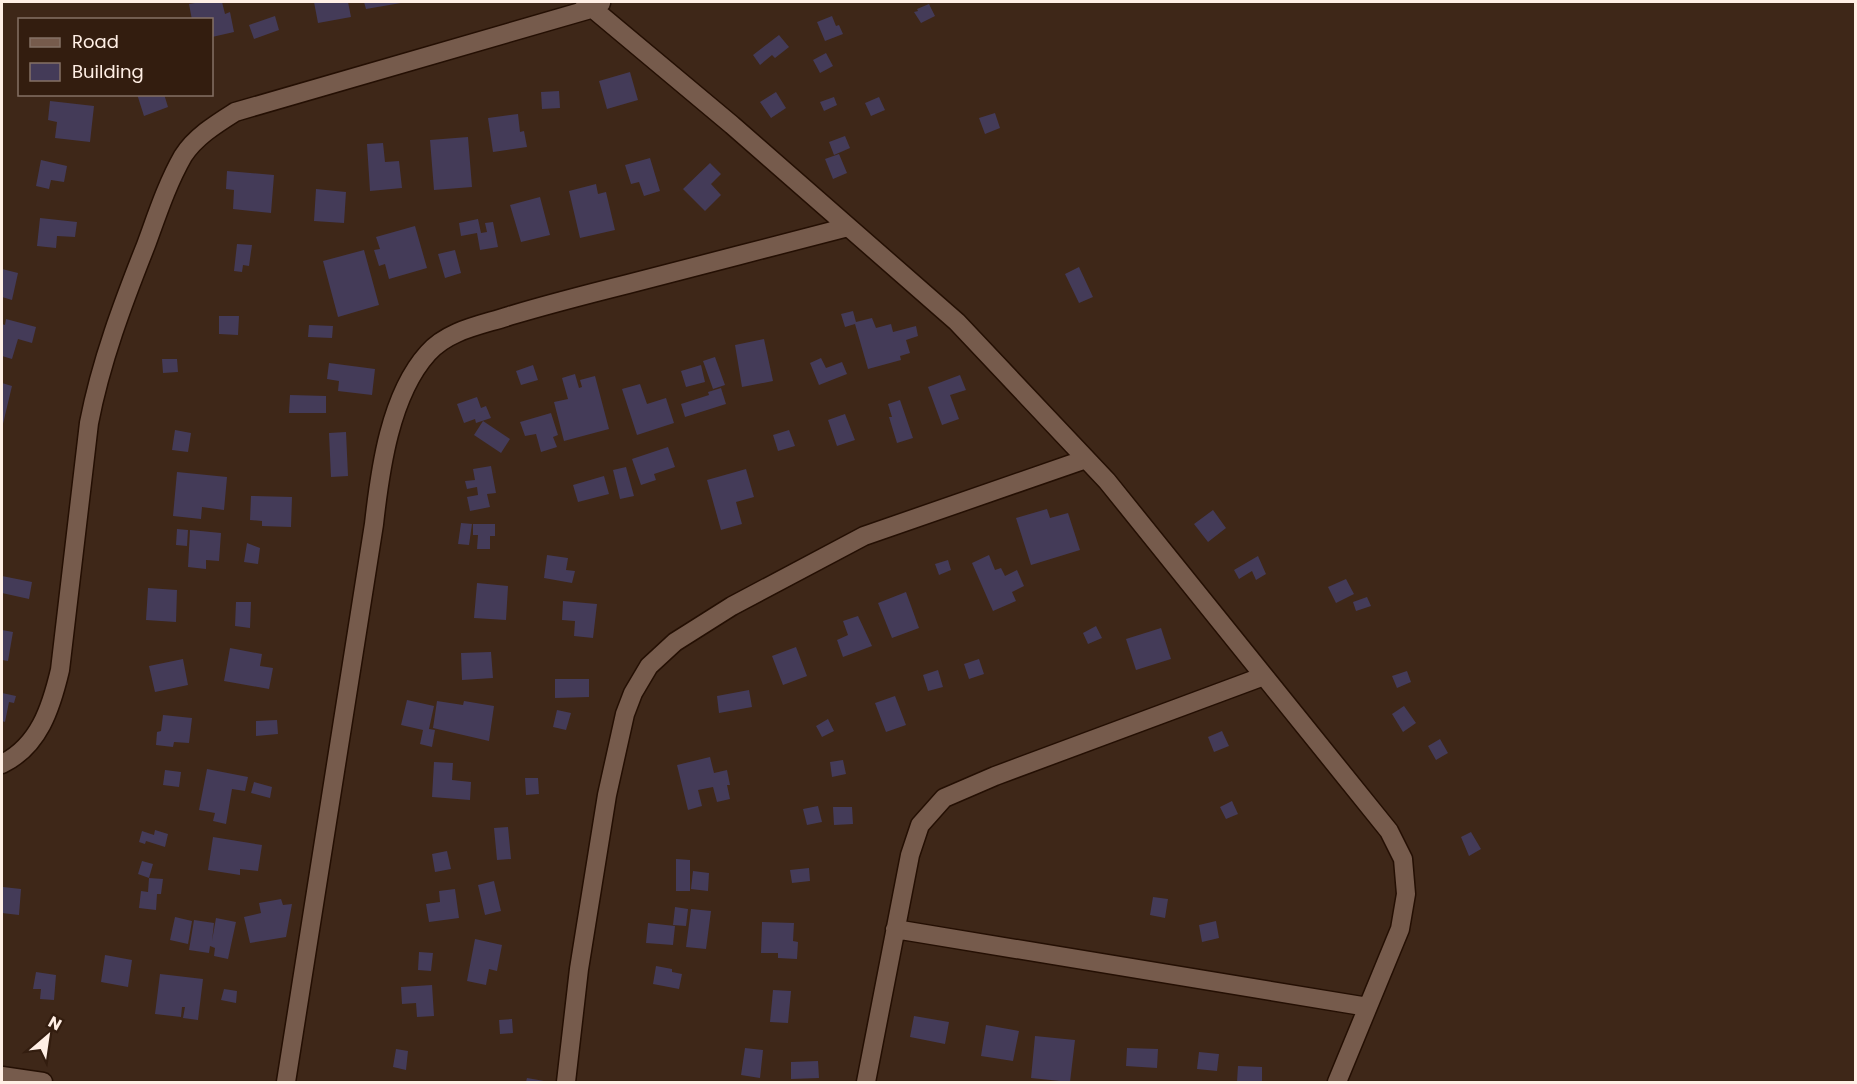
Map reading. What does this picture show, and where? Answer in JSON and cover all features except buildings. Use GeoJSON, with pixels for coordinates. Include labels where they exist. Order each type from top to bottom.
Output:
{"type":"FeatureCollection","features":[{"type":"Feature","properties":{"kind":"street"},"geometry":{"type":"LineString","coordinates":[[2,764],[26,747],[36,735],[55,692],[60,670],[89,423],[96,389],[131,282],[169,185],[184,154],[208,130],[235,112],[594,4],[957,322],[1107,481],[1389,831],[1403,859],[1406,894],[1400,929],[1336,1083]]}},
{"type":"Feature","properties":{"kind":"street"},"geometry":{"type":"LineString","coordinates":[[286,1083],[379,481],[401,399],[414,372],[428,353],[442,341],[460,331],[546,305],[848,227]]}},
{"type":"Feature","properties":{"kind":"street"},"geometry":{"type":"LineString","coordinates":[[566,1083],[579,969],[607,795],[625,714],[633,693],[649,666],[675,642],[732,606],[864,536],[1086,459]]}},
{"type":"Feature","properties":{"kind":"street"},"geometry":{"type":"LineString","coordinates":[[866,1083],[910,855],[920,825],[944,798],[995,776],[1264,676]]}},
{"type":"Feature","properties":{"kind":"street"},"geometry":{"type":"LineString","coordinates":[[895,929],[1368,1007]]}},
{"type":"Feature","properties":{"kind":"street"},"geometry":{"type":"LineString","coordinates":[[2,1077],[43,1083]]}}]}
